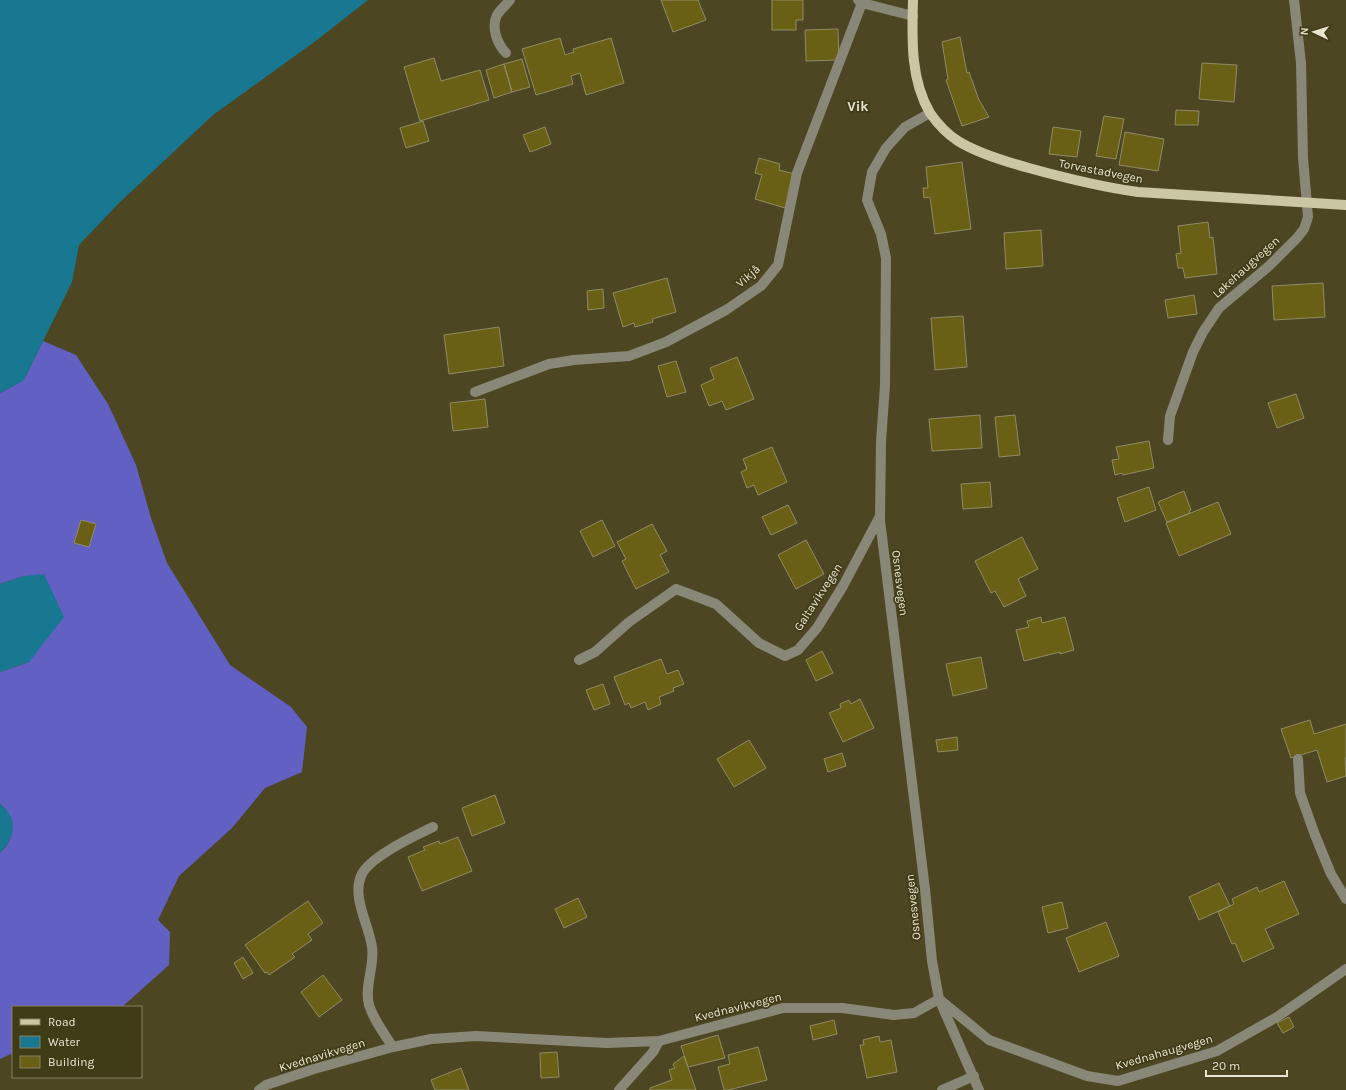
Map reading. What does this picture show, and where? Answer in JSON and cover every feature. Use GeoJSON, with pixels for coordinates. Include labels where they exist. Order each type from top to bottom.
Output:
{"type":"FeatureCollection","features":[{"type":"Feature","properties":{"kind":"main road","name":"Torvastadvegen"},"geometry":{"type":"LineString","coordinates":[[913,0],[914,62],[920,89],[930,113],[950,135],[959,142],[1006,161],[1070,180],[1109,188],[1138,192],[1346,205]]}},
{"type":"Feature","properties":{"kind":"street"},"geometry":{"type":"LineString","coordinates":[[506,53],[502,50],[494,33],[497,15],[510,0]]}},
{"type":"Feature","properties":{"kind":"street"},"geometry":{"type":"LineString","coordinates":[[1294,0],[1301,63],[1304,183],[1308,203]]}},
{"type":"Feature","properties":{"kind":"street","name":"Vikjå"},"geometry":{"type":"LineString","coordinates":[[475,392],[549,364],[574,360],[629,356],[666,342],[726,310],[761,286],[778,266],[797,173],[860,1],[913,16]]}},
{"type":"Feature","properties":{"kind":"street","name":"Osnesvegen"},"geometry":{"type":"LineString","coordinates":[[930,113],[905,127],[886,148],[872,172],[867,200],[881,234],[886,258],[885,385],[881,442],[880,520],[903,702],[932,961],[939,999],[979,1090]]}},
{"type":"Feature","properties":{"kind":"street","name":"Løkehaugvegen"},"geometry":{"type":"LineString","coordinates":[[1168,440],[1170,416],[1193,352],[1203,332],[1219,308],[1269,266],[1304,228],[1308,216],[1308,203]]}},
{"type":"Feature","properties":{"kind":"street","name":"Galtavikvegen"},"geometry":{"type":"LineString","coordinates":[[579,660],[595,652],[629,622],[676,589],[716,604],[759,643],[785,656],[798,650],[817,628],[843,586],[881,514]]}},
{"type":"Feature","properties":{"kind":"street"},"geometry":{"type":"LineString","coordinates":[[1298,759],[1300,793],[1330,874],[1346,899]]}},
{"type":"Feature","properties":{"kind":"street"},"geometry":{"type":"LineString","coordinates":[[393,1047],[374,1017],[369,1003],[368,984],[372,949],[359,903],[359,887],[361,876],[367,867],[377,858],[401,843],[433,827]]}},
{"type":"Feature","properties":{"kind":"street","name":"Kvednahaugvegen"},"geometry":{"type":"LineString","coordinates":[[939,999],[989,1040],[1087,1076],[1118,1081],[1217,1051],[1277,1017],[1346,969]]}},
{"type":"Feature","properties":{"kind":"street","name":"Kvednavikvegen"},"geometry":{"type":"LineString","coordinates":[[260,1090],[266,1085],[314,1069],[431,1038],[476,1036],[606,1042],[659,1041],[783,1008],[842,1008],[894,1015],[914,1013],[939,999]]}},
{"type":"Feature","properties":{"kind":"street"},"geometry":{"type":"LineString","coordinates":[[619,1090],[654,1052],[659,1041]]}},
{"type":"Feature","properties":{"kind":"street"},"geometry":{"type":"LineString","coordinates":[[942,1090],[974,1076]]}},
{"type":"Feature","properties":{"kind":"shaded area"},"geometry":{"type":"Polygon","coordinates":[[[43,341],[76,355],[108,404],[136,465],[151,518],[167,563],[230,665],[291,707],[307,727],[302,772],[265,788],[232,828],[179,876],[158,920],[170,932],[169,965],[123,1006],[12,1006],[12,1053],[0,1059],[0,853],[12,835],[12,822],[6,810],[0,804],[0,672],[29,662],[24,576],[0,584],[0,393],[24,380],[43,341]]]}},
{"type":"Feature","properties":{"kind":"water"},"geometry":{"type":"Polygon","coordinates":[[[0,0],[368,0],[317,40],[213,115],[119,203],[79,245],[72,282],[24,380],[0,393],[0,0]]]}},
{"type":"Feature","properties":{"kind":"water"},"geometry":{"type":"Polygon","coordinates":[[[44,574],[64,617],[29,662],[0,672],[0,584],[24,576],[44,574]]]}},
{"type":"Feature","properties":{"kind":"water"},"geometry":{"type":"Polygon","coordinates":[[[0,804],[10,815],[13,828],[9,841],[0,853],[0,804]]]}},
{"type":"Feature","properties":{"kind":"building"},"geometry":{"type":"Polygon","coordinates":[[[661,0],[698,0],[706,20],[673,32],[661,0]]]}},
{"type":"Feature","properties":{"kind":"building"},"geometry":{"type":"Polygon","coordinates":[[[772,0],[803,0],[803,20],[796,20],[796,30],[772,30],[772,0]]]}},
{"type":"Feature","properties":{"kind":"building"},"geometry":{"type":"Polygon","coordinates":[[[838,29],[839,60],[806,61],[805,30],[838,29]]]}},
{"type":"Feature","properties":{"kind":"building"},"geometry":{"type":"Polygon","coordinates":[[[960,37],[967,73],[969,72],[979,100],[989,117],[962,126],[946,80],[948,79],[942,42],[960,37]]]}},
{"type":"Feature","properties":{"kind":"building"},"geometry":{"type":"Polygon","coordinates":[[[560,38],[565,55],[574,52],[573,49],[611,38],[624,83],[586,95],[580,73],[571,76],[573,84],[536,95],[522,49],[560,38]]]}},
{"type":"Feature","properties":{"kind":"building"},"geometry":{"type":"Polygon","coordinates":[[[434,58],[441,81],[480,70],[489,100],[420,121],[404,67],[434,58]]]}},
{"type":"Feature","properties":{"kind":"building"},"geometry":{"type":"Polygon","coordinates":[[[522,59],[530,87],[512,92],[504,64],[522,59]]]}},
{"type":"Feature","properties":{"kind":"building"},"geometry":{"type":"Polygon","coordinates":[[[1202,63],[1237,65],[1234,102],[1199,99],[1202,63]]]}},
{"type":"Feature","properties":{"kind":"building"},"geometry":{"type":"Polygon","coordinates":[[[504,64],[512,92],[494,98],[486,70],[504,64]]]}},
{"type":"Feature","properties":{"kind":"building"},"geometry":{"type":"Polygon","coordinates":[[[1176,110],[1199,111],[1198,125],[1175,125],[1176,110]]]}},
{"type":"Feature","properties":{"kind":"building"},"geometry":{"type":"Polygon","coordinates":[[[1104,116],[1124,119],[1116,159],[1096,156],[1104,116]]]}},
{"type":"Feature","properties":{"kind":"building"},"geometry":{"type":"Polygon","coordinates":[[[423,121],[429,141],[406,148],[400,128],[423,121]]]}},
{"type":"Feature","properties":{"kind":"building"},"geometry":{"type":"Polygon","coordinates":[[[545,127],[551,144],[530,152],[523,135],[545,127]]]}},
{"type":"Feature","properties":{"kind":"building"},"geometry":{"type":"Polygon","coordinates":[[[1053,127],[1081,131],[1077,157],[1049,154],[1053,127]]]}},
{"type":"Feature","properties":{"kind":"building"},"geometry":{"type":"Polygon","coordinates":[[[1125,132],[1164,139],[1158,171],[1119,165],[1125,132]]]}},
{"type":"Feature","properties":{"kind":"building"},"geometry":{"type":"Polygon","coordinates":[[[759,158],[780,164],[779,170],[795,174],[785,208],[755,199],[762,175],[755,173],[759,158]]]}},
{"type":"Feature","properties":{"kind":"building"},"geometry":{"type":"Polygon","coordinates":[[[962,162],[971,229],[935,234],[930,197],[924,198],[923,188],[928,188],[926,167],[962,162]]]}},
{"type":"Feature","properties":{"kind":"building"},"geometry":{"type":"Polygon","coordinates":[[[1208,222],[1210,238],[1213,237],[1217,274],[1185,278],[1183,268],[1178,268],[1176,254],[1181,253],[1178,226],[1208,222]]]}},
{"type":"Feature","properties":{"kind":"building"},"geometry":{"type":"Polygon","coordinates":[[[1041,230],[1043,266],[1006,269],[1004,233],[1041,230]]]}},
{"type":"Feature","properties":{"kind":"building"},"geometry":{"type":"Polygon","coordinates":[[[667,278],[676,312],[652,319],[653,322],[635,327],[634,323],[623,327],[613,293],[667,278]]]}},
{"type":"Feature","properties":{"kind":"building"},"geometry":{"type":"Polygon","coordinates":[[[1323,283],[1325,317],[1274,320],[1272,286],[1323,283]]]}},
{"type":"Feature","properties":{"kind":"building"},"geometry":{"type":"Polygon","coordinates":[[[603,289],[604,308],[588,310],[587,291],[603,289]]]}},
{"type":"Feature","properties":{"kind":"building"},"geometry":{"type":"Polygon","coordinates":[[[1194,295],[1197,314],[1168,318],[1165,300],[1194,295]]]}},
{"type":"Feature","properties":{"kind":"building"},"geometry":{"type":"Polygon","coordinates":[[[963,316],[967,367],[935,370],[931,318],[963,316]]]}},
{"type":"Feature","properties":{"kind":"building"},"geometry":{"type":"Polygon","coordinates":[[[499,327],[504,366],[449,374],[444,335],[499,327]]]}},
{"type":"Feature","properties":{"kind":"building"},"geometry":{"type":"Polygon","coordinates":[[[737,357],[754,399],[726,410],[722,401],[709,406],[701,385],[714,379],[710,368],[737,357]]]}},
{"type":"Feature","properties":{"kind":"building"},"geometry":{"type":"Polygon","coordinates":[[[676,361],[686,392],[667,397],[658,366],[676,361]]]}},
{"type":"Feature","properties":{"kind":"building"},"geometry":{"type":"Polygon","coordinates":[[[1296,394],[1304,418],[1277,428],[1268,403],[1296,394]]]}},
{"type":"Feature","properties":{"kind":"building"},"geometry":{"type":"Polygon","coordinates":[[[485,399],[488,427],[453,431],[450,403],[485,399]]]}},
{"type":"Feature","properties":{"kind":"building"},"geometry":{"type":"Polygon","coordinates":[[[980,415],[982,448],[932,451],[929,419],[980,415]]]}},
{"type":"Feature","properties":{"kind":"building"},"geometry":{"type":"Polygon","coordinates":[[[1015,415],[1020,455],[999,457],[995,417],[1015,415]]]}},
{"type":"Feature","properties":{"kind":"building"},"geometry":{"type":"Polygon","coordinates":[[[1149,441],[1154,468],[1123,475],[1122,473],[1115,475],[1112,460],[1119,459],[1116,447],[1149,441]]]}},
{"type":"Feature","properties":{"kind":"building"},"geometry":{"type":"Polygon","coordinates":[[[772,447],[787,482],[758,495],[754,485],[747,488],[741,472],[747,469],[743,459],[772,447]]]}},
{"type":"Feature","properties":{"kind":"building"},"geometry":{"type":"Polygon","coordinates":[[[990,482],[992,507],[963,509],[961,484],[990,482]]]}},
{"type":"Feature","properties":{"kind":"building"},"geometry":{"type":"Polygon","coordinates":[[[1149,487],[1156,510],[1125,522],[1117,498],[1149,487]]]}},
{"type":"Feature","properties":{"kind":"building"},"geometry":{"type":"Polygon","coordinates":[[[1184,491],[1191,510],[1189,511],[1190,513],[1167,522],[1158,502],[1184,491]]]}},
{"type":"Feature","properties":{"kind":"building"},"geometry":{"type":"Polygon","coordinates":[[[1218,502],[1231,534],[1179,556],[1166,523],[1218,502]]]}},
{"type":"Feature","properties":{"kind":"building"},"geometry":{"type":"Polygon","coordinates":[[[788,505],[797,523],[771,535],[762,517],[788,505]]]}},
{"type":"Feature","properties":{"kind":"building"},"geometry":{"type":"Polygon","coordinates":[[[81,520],[96,524],[89,547],[74,543],[81,520]]]}},
{"type":"Feature","properties":{"kind":"building"},"geometry":{"type":"Polygon","coordinates":[[[602,520],[615,546],[593,557],[580,531],[602,520]]]}},
{"type":"Feature","properties":{"kind":"building"},"geometry":{"type":"Polygon","coordinates":[[[652,524],[667,551],[660,555],[669,572],[636,589],[622,561],[626,559],[617,542],[652,524]]]}},
{"type":"Feature","properties":{"kind":"building"},"geometry":{"type":"Polygon","coordinates":[[[1022,537],[1038,569],[1018,579],[1026,596],[1004,607],[995,591],[991,593],[975,561],[1022,537]]]}},
{"type":"Feature","properties":{"kind":"building"},"geometry":{"type":"Polygon","coordinates":[[[806,540],[824,574],[796,589],[778,555],[806,540]]]}},
{"type":"Feature","properties":{"kind":"building"},"geometry":{"type":"Polygon","coordinates":[[[1041,617],[1042,623],[1065,617],[1074,650],[1024,661],[1016,630],[1029,627],[1027,621],[1041,617]]]}},
{"type":"Feature","properties":{"kind":"building"},"geometry":{"type":"Polygon","coordinates":[[[822,651],[833,673],[816,681],[806,660],[822,651]]]}},
{"type":"Feature","properties":{"kind":"building"},"geometry":{"type":"Polygon","coordinates":[[[981,657],[987,688],[953,696],[946,664],[981,657]]]}},
{"type":"Feature","properties":{"kind":"building"},"geometry":{"type":"Polygon","coordinates":[[[661,659],[667,674],[678,670],[684,684],[673,688],[674,691],[659,697],[661,704],[648,710],[645,702],[631,708],[629,703],[625,705],[614,677],[661,659]]]}},
{"type":"Feature","properties":{"kind":"building"},"geometry":{"type":"Polygon","coordinates":[[[603,684],[610,704],[594,710],[586,690],[603,684]]]}},
{"type":"Feature","properties":{"kind":"building"},"geometry":{"type":"Polygon","coordinates":[[[860,699],[874,728],[843,742],[829,713],[841,708],[840,704],[849,700],[851,704],[860,699]]]}},
{"type":"Feature","properties":{"kind":"building"},"geometry":{"type":"Polygon","coordinates":[[[1310,720],[1314,734],[1346,724],[1346,776],[1327,782],[1317,750],[1291,758],[1281,729],[1310,720]]]}},
{"type":"Feature","properties":{"kind":"building"},"geometry":{"type":"Polygon","coordinates":[[[957,737],[958,750],[938,752],[936,740],[957,737]]]}},
{"type":"Feature","properties":{"kind":"building"},"geometry":{"type":"Polygon","coordinates":[[[749,740],[766,768],[734,787],[717,759],[749,740]]]}},
{"type":"Feature","properties":{"kind":"building"},"geometry":{"type":"Polygon","coordinates":[[[842,753],[846,766],[828,772],[824,759],[842,753]]]}},
{"type":"Feature","properties":{"kind":"building"},"geometry":{"type":"Polygon","coordinates":[[[495,795],[505,823],[472,836],[462,808],[495,795]]]}},
{"type":"Feature","properties":{"kind":"building"},"geometry":{"type":"Polygon","coordinates":[[[458,837],[472,871],[422,891],[408,857],[425,850],[423,847],[439,841],[440,844],[458,837]]]}},
{"type":"Feature","properties":{"kind":"building"},"geometry":{"type":"Polygon","coordinates":[[[1284,881],[1299,914],[1265,929],[1274,948],[1243,962],[1235,943],[1232,944],[1218,912],[1234,904],[1232,899],[1257,887],[1259,892],[1284,881]]]}},
{"type":"Feature","properties":{"kind":"building"},"geometry":{"type":"Polygon","coordinates":[[[1219,883],[1230,906],[1199,920],[1189,897],[1219,883]]]}},
{"type":"Feature","properties":{"kind":"building"},"geometry":{"type":"Polygon","coordinates":[[[578,898],[587,917],[564,928],[555,909],[578,898]]]}},
{"type":"Feature","properties":{"kind":"building"},"geometry":{"type":"Polygon","coordinates":[[[308,901],[323,923],[308,934],[312,940],[292,954],[295,957],[269,975],[267,972],[265,973],[245,945],[308,901]]]}},
{"type":"Feature","properties":{"kind":"building"},"geometry":{"type":"Polygon","coordinates":[[[1062,902],[1068,928],[1048,933],[1042,907],[1062,902]]]}},
{"type":"Feature","properties":{"kind":"building"},"geometry":{"type":"Polygon","coordinates":[[[1106,922],[1119,956],[1079,972],[1066,938],[1106,922]]]}},
{"type":"Feature","properties":{"kind":"building"},"geometry":{"type":"Polygon","coordinates":[[[243,957],[253,973],[243,979],[234,963],[243,957]]]}},
{"type":"Feature","properties":{"kind":"building"},"geometry":{"type":"Polygon","coordinates":[[[323,975],[342,1000],[319,1017],[301,992],[323,975]]]}},
{"type":"Feature","properties":{"kind":"building"},"geometry":{"type":"Polygon","coordinates":[[[1289,1017],[1294,1027],[1283,1033],[1277,1023],[1289,1017]]]}},
{"type":"Feature","properties":{"kind":"building"},"geometry":{"type":"Polygon","coordinates":[[[834,1020],[837,1034],[813,1040],[810,1026],[834,1020]]]}},
{"type":"Feature","properties":{"kind":"building"},"geometry":{"type":"Polygon","coordinates":[[[718,1035],[725,1058],[688,1067],[681,1046],[718,1035]]]}},
{"type":"Feature","properties":{"kind":"building"},"geometry":{"type":"Polygon","coordinates":[[[879,1036],[880,1042],[891,1040],[897,1072],[867,1078],[860,1045],[864,1045],[863,1040],[879,1036]]]}},
{"type":"Feature","properties":{"kind":"building"},"geometry":{"type":"Polygon","coordinates":[[[758,1047],[767,1080],[724,1090],[718,1067],[730,1064],[728,1055],[758,1047]]]}},
{"type":"Feature","properties":{"kind":"building"},"geometry":{"type":"Polygon","coordinates":[[[557,1052],[559,1077],[541,1078],[540,1053],[557,1052]]]}},
{"type":"Feature","properties":{"kind":"building"},"geometry":{"type":"Polygon","coordinates":[[[684,1056],[696,1090],[650,1090],[650,1088],[672,1080],[669,1070],[675,1068],[673,1064],[684,1056]]]}},
{"type":"Feature","properties":{"kind":"building"},"geometry":{"type":"Polygon","coordinates":[[[461,1068],[469,1090],[435,1090],[431,1080],[461,1068]]]}},
{"type":"Feature","properties":{"kind":"district","name":"Vik"},"geometry":{"type":"Point","coordinates":[858,106]}}]}
